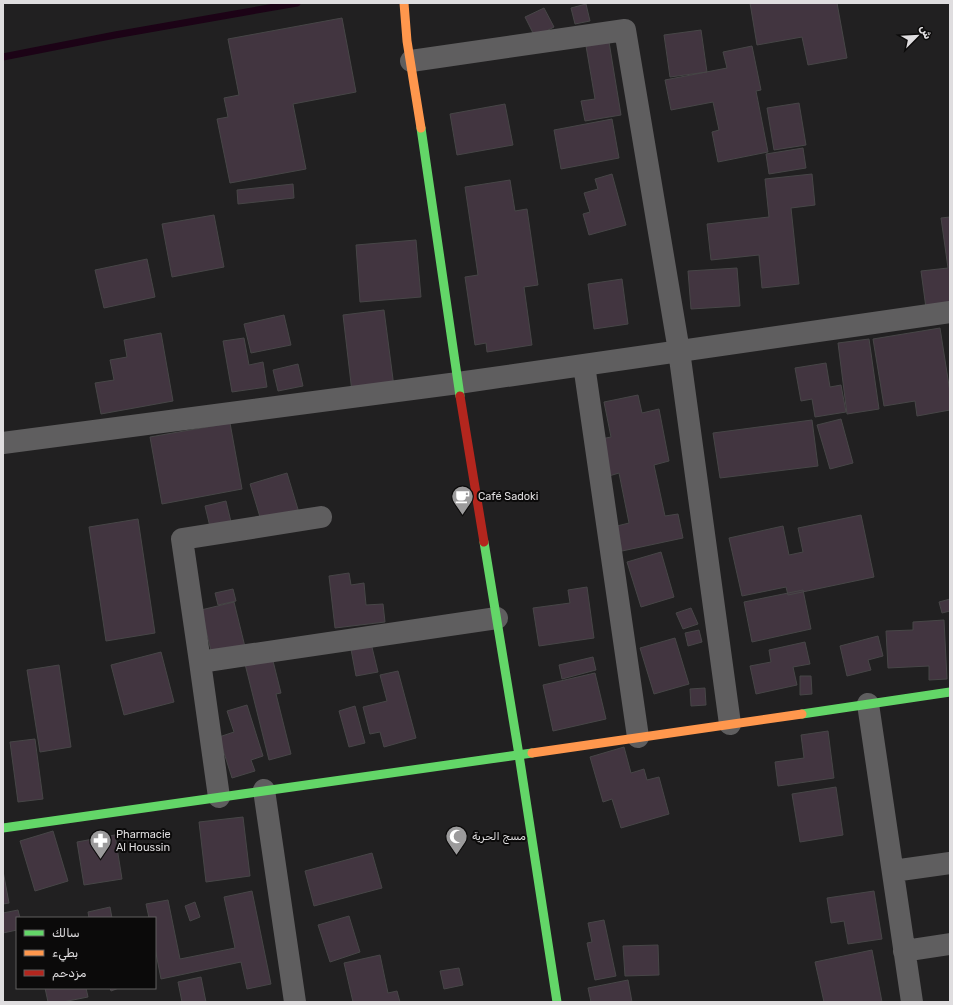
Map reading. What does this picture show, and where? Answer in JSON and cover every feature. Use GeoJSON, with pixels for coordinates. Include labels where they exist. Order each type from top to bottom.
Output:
{"type":"FeatureCollection","features":[{"type":"Feature","properties":{"kind":"main road"},"geometry":{"type":"LineString","coordinates":[[404,3],[409,51],[458,383],[519,755],[557,1002]]}},
{"type":"Feature","properties":{"kind":"main road"},"geometry":{"type":"LineString","coordinates":[[3,828],[950,692]]}},
{"type":"Feature","properties":{"kind":"street"},"geometry":{"type":"LineString","coordinates":[[409,51],[625,30],[679,351],[730,724]]}},
{"type":"Feature","properties":{"kind":"street"},"geometry":{"type":"LineString","coordinates":[[3,443],[458,383],[950,312]]}},
{"type":"Feature","properties":{"kind":"street"},"geometry":{"type":"LineString","coordinates":[[584,365],[638,737]]}},
{"type":"Feature","properties":{"kind":"street"},"geometry":{"type":"LineString","coordinates":[[219,797],[182,539],[321,517]]}},
{"type":"Feature","properties":{"kind":"street"},"geometry":{"type":"LineString","coordinates":[[200,662],[497,618]]}},
{"type":"Feature","properties":{"kind":"street"},"geometry":{"type":"LineString","coordinates":[[868,704],[912,1002]]}},
{"type":"Feature","properties":{"kind":"street"},"geometry":{"type":"LineString","coordinates":[[264,790],[295,1002]]}},
{"type":"Feature","properties":{"kind":"street"},"geometry":{"type":"LineString","coordinates":[[892,871],[950,863]]}},
{"type":"Feature","properties":{"kind":"street"},"geometry":{"type":"LineString","coordinates":[[904,951],[950,944]]}},
{"type":"Feature","properties":{"kind":"building"},"geometry":{"type":"Polygon","coordinates":[[[750,3],[837,3],[847,58],[808,65],[802,37],[757,45],[750,3]]]}},
{"type":"Feature","properties":{"kind":"building"},"geometry":{"type":"Polygon","coordinates":[[[586,4],[590,21],[575,24],[571,8],[586,4]]]}},
{"type":"Feature","properties":{"kind":"building"},"geometry":{"type":"Polygon","coordinates":[[[544,8],[554,27],[535,37],[525,17],[544,8]]]}},
{"type":"Feature","properties":{"kind":"building"},"geometry":{"type":"Polygon","coordinates":[[[342,18],[356,92],[293,104],[306,169],[230,183],[217,119],[228,117],[224,98],[239,95],[228,39],[342,18]]]}},
{"type":"Feature","properties":{"kind":"building"},"geometry":{"type":"Polygon","coordinates":[[[701,30],[707,72],[670,77],[664,35],[701,30]]]}},
{"type":"Feature","properties":{"kind":"building"},"geometry":{"type":"Polygon","coordinates":[[[609,42],[621,115],[585,121],[581,101],[595,99],[586,46],[609,42]]]}},
{"type":"Feature","properties":{"kind":"building"},"geometry":{"type":"Polygon","coordinates":[[[752,46],[761,90],[756,91],[768,152],[718,162],[712,132],[719,130],[713,102],[671,110],[665,80],[727,68],[723,52],[752,46]]]}},
{"type":"Feature","properties":{"kind":"building"},"geometry":{"type":"Polygon","coordinates":[[[799,103],[806,145],[774,150],[767,108],[799,103]]]}},
{"type":"Feature","properties":{"kind":"building"},"geometry":{"type":"Polygon","coordinates":[[[505,104],[513,145],[457,155],[450,114],[505,104]]]}},
{"type":"Feature","properties":{"kind":"building"},"geometry":{"type":"Polygon","coordinates":[[[612,119],[619,158],[561,169],[554,130],[612,119]]]}},
{"type":"Feature","properties":{"kind":"building"},"geometry":{"type":"Polygon","coordinates":[[[803,148],[806,168],[769,174],[766,154],[803,148]]]}},
{"type":"Feature","properties":{"kind":"building"},"geometry":{"type":"Polygon","coordinates":[[[612,174],[626,225],[589,235],[583,214],[590,212],[584,193],[598,189],[595,179],[612,174]]]}},
{"type":"Feature","properties":{"kind":"building"},"geometry":{"type":"Polygon","coordinates":[[[812,174],[815,205],[791,208],[799,284],[762,288],[759,255],[711,260],[707,224],[769,217],[765,179],[812,174]]]}},
{"type":"Feature","properties":{"kind":"building"},"geometry":{"type":"Polygon","coordinates":[[[510,180],[515,211],[527,209],[538,285],[524,287],[532,345],[487,352],[486,343],[475,345],[465,277],[478,275],[465,187],[510,180]]]}},
{"type":"Feature","properties":{"kind":"building"},"geometry":{"type":"Polygon","coordinates":[[[293,184],[294,198],[238,204],[237,190],[293,184]]]}},
{"type":"Feature","properties":{"kind":"building"},"geometry":{"type":"Polygon","coordinates":[[[214,215],[224,267],[172,277],[162,224],[214,215]]]}},
{"type":"Feature","properties":{"kind":"building"},"geometry":{"type":"Polygon","coordinates":[[[950,217],[950,305],[926,308],[921,271],[948,268],[941,218],[950,217]]]}},
{"type":"Feature","properties":{"kind":"building"},"geometry":{"type":"Polygon","coordinates":[[[416,240],[421,297],[360,302],[356,245],[416,240]]]}},
{"type":"Feature","properties":{"kind":"building"},"geometry":{"type":"Polygon","coordinates":[[[147,259],[155,297],[104,308],[95,270],[147,259]]]}},
{"type":"Feature","properties":{"kind":"building"},"geometry":{"type":"Polygon","coordinates":[[[737,268],[740,306],[691,309],[688,271],[737,268]]]}},
{"type":"Feature","properties":{"kind":"building"},"geometry":{"type":"Polygon","coordinates":[[[622,279],[628,324],[594,329],[588,284],[622,279]]]}},
{"type":"Feature","properties":{"kind":"building"},"geometry":{"type":"Polygon","coordinates":[[[384,310],[394,387],[352,392],[343,315],[384,310]]]}},
{"type":"Feature","properties":{"kind":"building"},"geometry":{"type":"Polygon","coordinates":[[[284,315],[291,345],[251,353],[244,324],[284,315]]]}},
{"type":"Feature","properties":{"kind":"building"},"geometry":{"type":"Polygon","coordinates":[[[940,328],[950,392],[950,410],[917,416],[915,401],[884,406],[873,339],[940,328]]]}},
{"type":"Feature","properties":{"kind":"building"},"geometry":{"type":"Polygon","coordinates":[[[161,333],[173,401],[101,414],[95,383],[114,380],[110,360],[127,357],[124,340],[161,333]]]}},
{"type":"Feature","properties":{"kind":"building"},"geometry":{"type":"Polygon","coordinates":[[[244,338],[249,365],[263,362],[267,387],[232,392],[223,341],[244,338]]]}},
{"type":"Feature","properties":{"kind":"building"},"geometry":{"type":"Polygon","coordinates":[[[869,339],[879,409],[847,414],[838,343],[869,339]]]}},
{"type":"Feature","properties":{"kind":"building"},"geometry":{"type":"Polygon","coordinates":[[[826,363],[830,387],[841,385],[846,412],[815,417],[812,399],[801,401],[795,368],[826,363]]]}},
{"type":"Feature","properties":{"kind":"building"},"geometry":{"type":"Polygon","coordinates":[[[298,364],[303,386],[278,391],[273,370],[298,364]]]}},
{"type":"Feature","properties":{"kind":"building"},"geometry":{"type":"Polygon","coordinates":[[[638,395],[642,413],[659,409],[669,461],[654,465],[665,516],[678,514],[683,538],[622,551],[617,526],[629,523],[619,473],[609,476],[601,439],[611,437],[604,402],[638,395]]]}},
{"type":"Feature","properties":{"kind":"building"},"geometry":{"type":"Polygon","coordinates":[[[841,419],[853,463],[830,469],[817,425],[841,419]]]}},
{"type":"Feature","properties":{"kind":"building"},"geometry":{"type":"Polygon","coordinates":[[[812,420],[818,466],[720,478],[713,433],[812,420]]]}},
{"type":"Feature","properties":{"kind":"building"},"geometry":{"type":"Polygon","coordinates":[[[230,423],[242,489],[162,504],[150,437],[230,423]]]}},
{"type":"Feature","properties":{"kind":"building"},"geometry":{"type":"Polygon","coordinates":[[[287,473],[300,516],[263,527],[250,484],[287,473]]]}},
{"type":"Feature","properties":{"kind":"building"},"geometry":{"type":"Polygon","coordinates":[[[226,501],[232,526],[211,531],[205,506],[226,501]]]}},
{"type":"Feature","properties":{"kind":"building"},"geometry":{"type":"Polygon","coordinates":[[[861,515],[874,577],[788,595],[786,587],[742,596],[729,538],[783,526],[789,555],[803,552],[798,528],[861,515]]]}},
{"type":"Feature","properties":{"kind":"building"},"geometry":{"type":"Polygon","coordinates":[[[138,519],[155,633],[106,641],[89,527],[138,519]]]}},
{"type":"Feature","properties":{"kind":"building"},"geometry":{"type":"Polygon","coordinates":[[[661,552],[674,597],[641,607],[627,562],[661,552]]]}},
{"type":"Feature","properties":{"kind":"building"},"geometry":{"type":"Polygon","coordinates":[[[349,573],[351,585],[364,583],[366,605],[383,604],[385,622],[335,628],[329,576],[349,573]]]}},
{"type":"Feature","properties":{"kind":"building"},"geometry":{"type":"Polygon","coordinates":[[[587,587],[594,638],[539,646],[533,608],[570,603],[568,590],[587,587]]]}},
{"type":"Feature","properties":{"kind":"building"},"geometry":{"type":"Polygon","coordinates":[[[233,589],[236,601],[218,605],[215,593],[233,589]]]}},
{"type":"Feature","properties":{"kind":"building"},"geometry":{"type":"Polygon","coordinates":[[[803,590],[811,629],[752,642],[744,602],[803,590]]]}},
{"type":"Feature","properties":{"kind":"building"},"geometry":{"type":"Polygon","coordinates":[[[950,599],[950,611],[942,613],[939,602],[950,599]]]}},
{"type":"Feature","properties":{"kind":"building"},"geometry":{"type":"Polygon","coordinates":[[[234,602],[246,651],[213,659],[201,610],[234,602]]]}},
{"type":"Feature","properties":{"kind":"building"},"geometry":{"type":"Polygon","coordinates":[[[691,608],[698,624],[683,629],[676,613],[691,608]]]}},
{"type":"Feature","properties":{"kind":"building"},"geometry":{"type":"Polygon","coordinates":[[[944,620],[947,679],[929,680],[929,666],[888,668],[886,631],[913,630],[913,622],[944,620]]]}},
{"type":"Feature","properties":{"kind":"building"},"geometry":{"type":"Polygon","coordinates":[[[699,630],[702,642],[688,646],[685,633],[699,630]]]}},
{"type":"Feature","properties":{"kind":"building"},"geometry":{"type":"Polygon","coordinates":[[[878,636],[883,656],[868,660],[871,670],[847,676],[840,646],[878,636]]]}},
{"type":"Feature","properties":{"kind":"building"},"geometry":{"type":"Polygon","coordinates":[[[675,638],[689,684],[654,694],[640,648],[675,638]]]}},
{"type":"Feature","properties":{"kind":"building"},"geometry":{"type":"Polygon","coordinates":[[[370,639],[378,672],[356,676],[350,644],[370,639]]]}},
{"type":"Feature","properties":{"kind":"building"},"geometry":{"type":"Polygon","coordinates":[[[805,642],[810,664],[793,667],[797,685],[756,694],[750,666],[771,662],[769,650],[805,642]]]}},
{"type":"Feature","properties":{"kind":"building"},"geometry":{"type":"Polygon","coordinates":[[[161,652],[174,702],[124,715],[111,665],[161,652]]]}},
{"type":"Feature","properties":{"kind":"building"},"geometry":{"type":"Polygon","coordinates":[[[272,657],[281,693],[276,694],[291,754],[269,760],[245,664],[272,657]]]}},
{"type":"Feature","properties":{"kind":"building"},"geometry":{"type":"Polygon","coordinates":[[[593,657],[596,670],[562,679],[559,665],[593,657]]]}},
{"type":"Feature","properties":{"kind":"building"},"geometry":{"type":"Polygon","coordinates":[[[59,665],[71,747],[40,752],[27,670],[59,665]]]}},
{"type":"Feature","properties":{"kind":"building"},"geometry":{"type":"Polygon","coordinates":[[[398,671],[416,738],[384,747],[380,732],[370,734],[363,707],[387,701],[380,675],[398,671]]]}},
{"type":"Feature","properties":{"kind":"building"},"geometry":{"type":"Polygon","coordinates":[[[595,673],[606,719],[553,731],[543,685],[595,673]]]}},
{"type":"Feature","properties":{"kind":"building"},"geometry":{"type":"Polygon","coordinates":[[[800,676],[811,676],[812,694],[800,695],[800,676]]]}},
{"type":"Feature","properties":{"kind":"building"},"geometry":{"type":"Polygon","coordinates":[[[705,688],[706,705],[691,706],[690,689],[705,688]]]}},
{"type":"Feature","properties":{"kind":"building"},"geometry":{"type":"Polygon","coordinates":[[[247,705],[263,756],[251,760],[255,771],[232,778],[219,737],[234,732],[227,711],[247,705]]]}},
{"type":"Feature","properties":{"kind":"building"},"geometry":{"type":"Polygon","coordinates":[[[355,706],[365,743],[349,747],[339,711],[355,706]]]}},
{"type":"Feature","properties":{"kind":"building"},"geometry":{"type":"Polygon","coordinates":[[[828,731],[834,778],[778,786],[775,762],[804,758],[801,735],[828,731]]]}},
{"type":"Feature","properties":{"kind":"building"},"geometry":{"type":"Polygon","coordinates":[[[35,739],[43,799],[18,802],[10,742],[35,739]]]}},
{"type":"Feature","properties":{"kind":"building"},"geometry":{"type":"Polygon","coordinates":[[[624,747],[631,773],[644,769],[647,780],[659,777],[669,814],[621,828],[612,799],[603,802],[590,757],[624,747]]]}},
{"type":"Feature","properties":{"kind":"building"},"geometry":{"type":"Polygon","coordinates":[[[836,787],[843,835],[800,842],[792,794],[836,787]]]}},
{"type":"Feature","properties":{"kind":"building"},"geometry":{"type":"Polygon","coordinates":[[[243,817],[250,876],[206,882],[199,822],[243,817]]]}},
{"type":"Feature","properties":{"kind":"building"},"geometry":{"type":"Polygon","coordinates":[[[53,831],[68,881],[35,891],[20,841],[53,831]]]}},
{"type":"Feature","properties":{"kind":"building","name":"Pharmacie Al Houssin"},"geometry":{"type":"Polygon","coordinates":[[[115,835],[122,879],[84,885],[77,842],[115,835]]]}},
{"type":"Feature","properties":{"kind":"building"},"geometry":{"type":"Polygon","coordinates":[[[372,853],[382,888],[314,906],[305,871],[372,853]]]}},
{"type":"Feature","properties":{"kind":"building"},"geometry":{"type":"Polygon","coordinates":[[[3,871],[9,903],[3,904],[3,871]]]}},
{"type":"Feature","properties":{"kind":"building"},"geometry":{"type":"Polygon","coordinates":[[[252,891],[271,984],[247,989],[241,962],[161,979],[156,953],[156,917],[149,917],[146,904],[168,900],[180,959],[235,948],[224,897],[252,891]]]}},
{"type":"Feature","properties":{"kind":"building"},"geometry":{"type":"Polygon","coordinates":[[[874,891],[882,939],[848,944],[844,921],[831,923],[827,898],[874,891]]]}},
{"type":"Feature","properties":{"kind":"building"},"geometry":{"type":"Polygon","coordinates":[[[195,902],[200,917],[190,921],[185,906],[195,902]]]}},
{"type":"Feature","properties":{"kind":"building"},"geometry":{"type":"Polygon","coordinates":[[[110,907],[112,917],[89,917],[88,912],[110,907]]]}},
{"type":"Feature","properties":{"kind":"building"},"geometry":{"type":"Polygon","coordinates":[[[18,910],[20,917],[16,917],[16,930],[3,933],[3,913],[18,910]]]}},
{"type":"Feature","properties":{"kind":"building"},"geometry":{"type":"Polygon","coordinates":[[[349,916],[360,952],[330,962],[318,925],[349,916]]]}},
{"type":"Feature","properties":{"kind":"building"},"geometry":{"type":"Polygon","coordinates":[[[604,920],[616,976],[595,980],[587,943],[592,942],[588,923],[604,920]]]}},
{"type":"Feature","properties":{"kind":"building"},"geometry":{"type":"Polygon","coordinates":[[[658,945],[659,975],[625,976],[623,946],[658,945]]]}},
{"type":"Feature","properties":{"kind":"building"},"geometry":{"type":"Polygon","coordinates":[[[872,950],[882,1002],[824,1002],[815,962],[872,950]]]}},
{"type":"Feature","properties":{"kind":"building"},"geometry":{"type":"Polygon","coordinates":[[[380,955],[388,993],[397,991],[400,1002],[353,1002],[344,963],[380,955]]]}},
{"type":"Feature","properties":{"kind":"building"},"geometry":{"type":"Polygon","coordinates":[[[459,968],[463,985],[444,989],[440,971],[459,968]]]}},
{"type":"Feature","properties":{"kind":"building"},"geometry":{"type":"Polygon","coordinates":[[[201,977],[206,1002],[182,1002],[178,982],[201,977]]]}},
{"type":"Feature","properties":{"kind":"building"},"geometry":{"type":"Polygon","coordinates":[[[628,980],[632,1002],[591,1002],[588,988],[628,980]]]}},
{"type":"Feature","properties":{"kind":"building"},"geometry":{"type":"Polygon","coordinates":[[[45,989],[86,989],[88,997],[63,1002],[48,1002],[45,989]]]}},
{"type":"Feature","properties":{"kind":"waterway"},"geometry":{"type":"LineString","coordinates":[[3,57],[115,35],[297,3]]}},
{"type":"Feature","properties":{"kind":"traffic: fast"},"geometry":{"type":"LineString","coordinates":[[421,128],[460,396]]}},
{"type":"Feature","properties":{"kind":"traffic: fast"},"geometry":{"type":"LineString","coordinates":[[484,542],[557,1002]]}},
{"type":"Feature","properties":{"kind":"traffic: fast"},"geometry":{"type":"LineString","coordinates":[[802,714],[950,692]]}},
{"type":"Feature","properties":{"kind":"traffic: fast"},"geometry":{"type":"LineString","coordinates":[[3,828],[532,753]]}},
{"type":"Feature","properties":{"kind":"traffic: slow"},"geometry":{"type":"LineString","coordinates":[[404,3],[407,41],[421,128]]}},
{"type":"Feature","properties":{"kind":"traffic: slow"},"geometry":{"type":"LineString","coordinates":[[532,753],[802,714]]}},
{"type":"Feature","properties":{"kind":"traffic: jam"},"geometry":{"type":"LineString","coordinates":[[460,396],[484,542]]}},
{"type":"Feature","properties":{"kind":"place","name":"Café Sadoki"},"geometry":{"type":"Point","coordinates":[463,516]}},
{"type":"Feature","properties":{"kind":"place","name":"مسج الحرية"},"geometry":{"type":"Point","coordinates":[456,856]}},
{"type":"Feature","properties":{"kind":"place","name":"Pharmacie Al Houssin"},"geometry":{"type":"Point","coordinates":[100,860]}}]}
